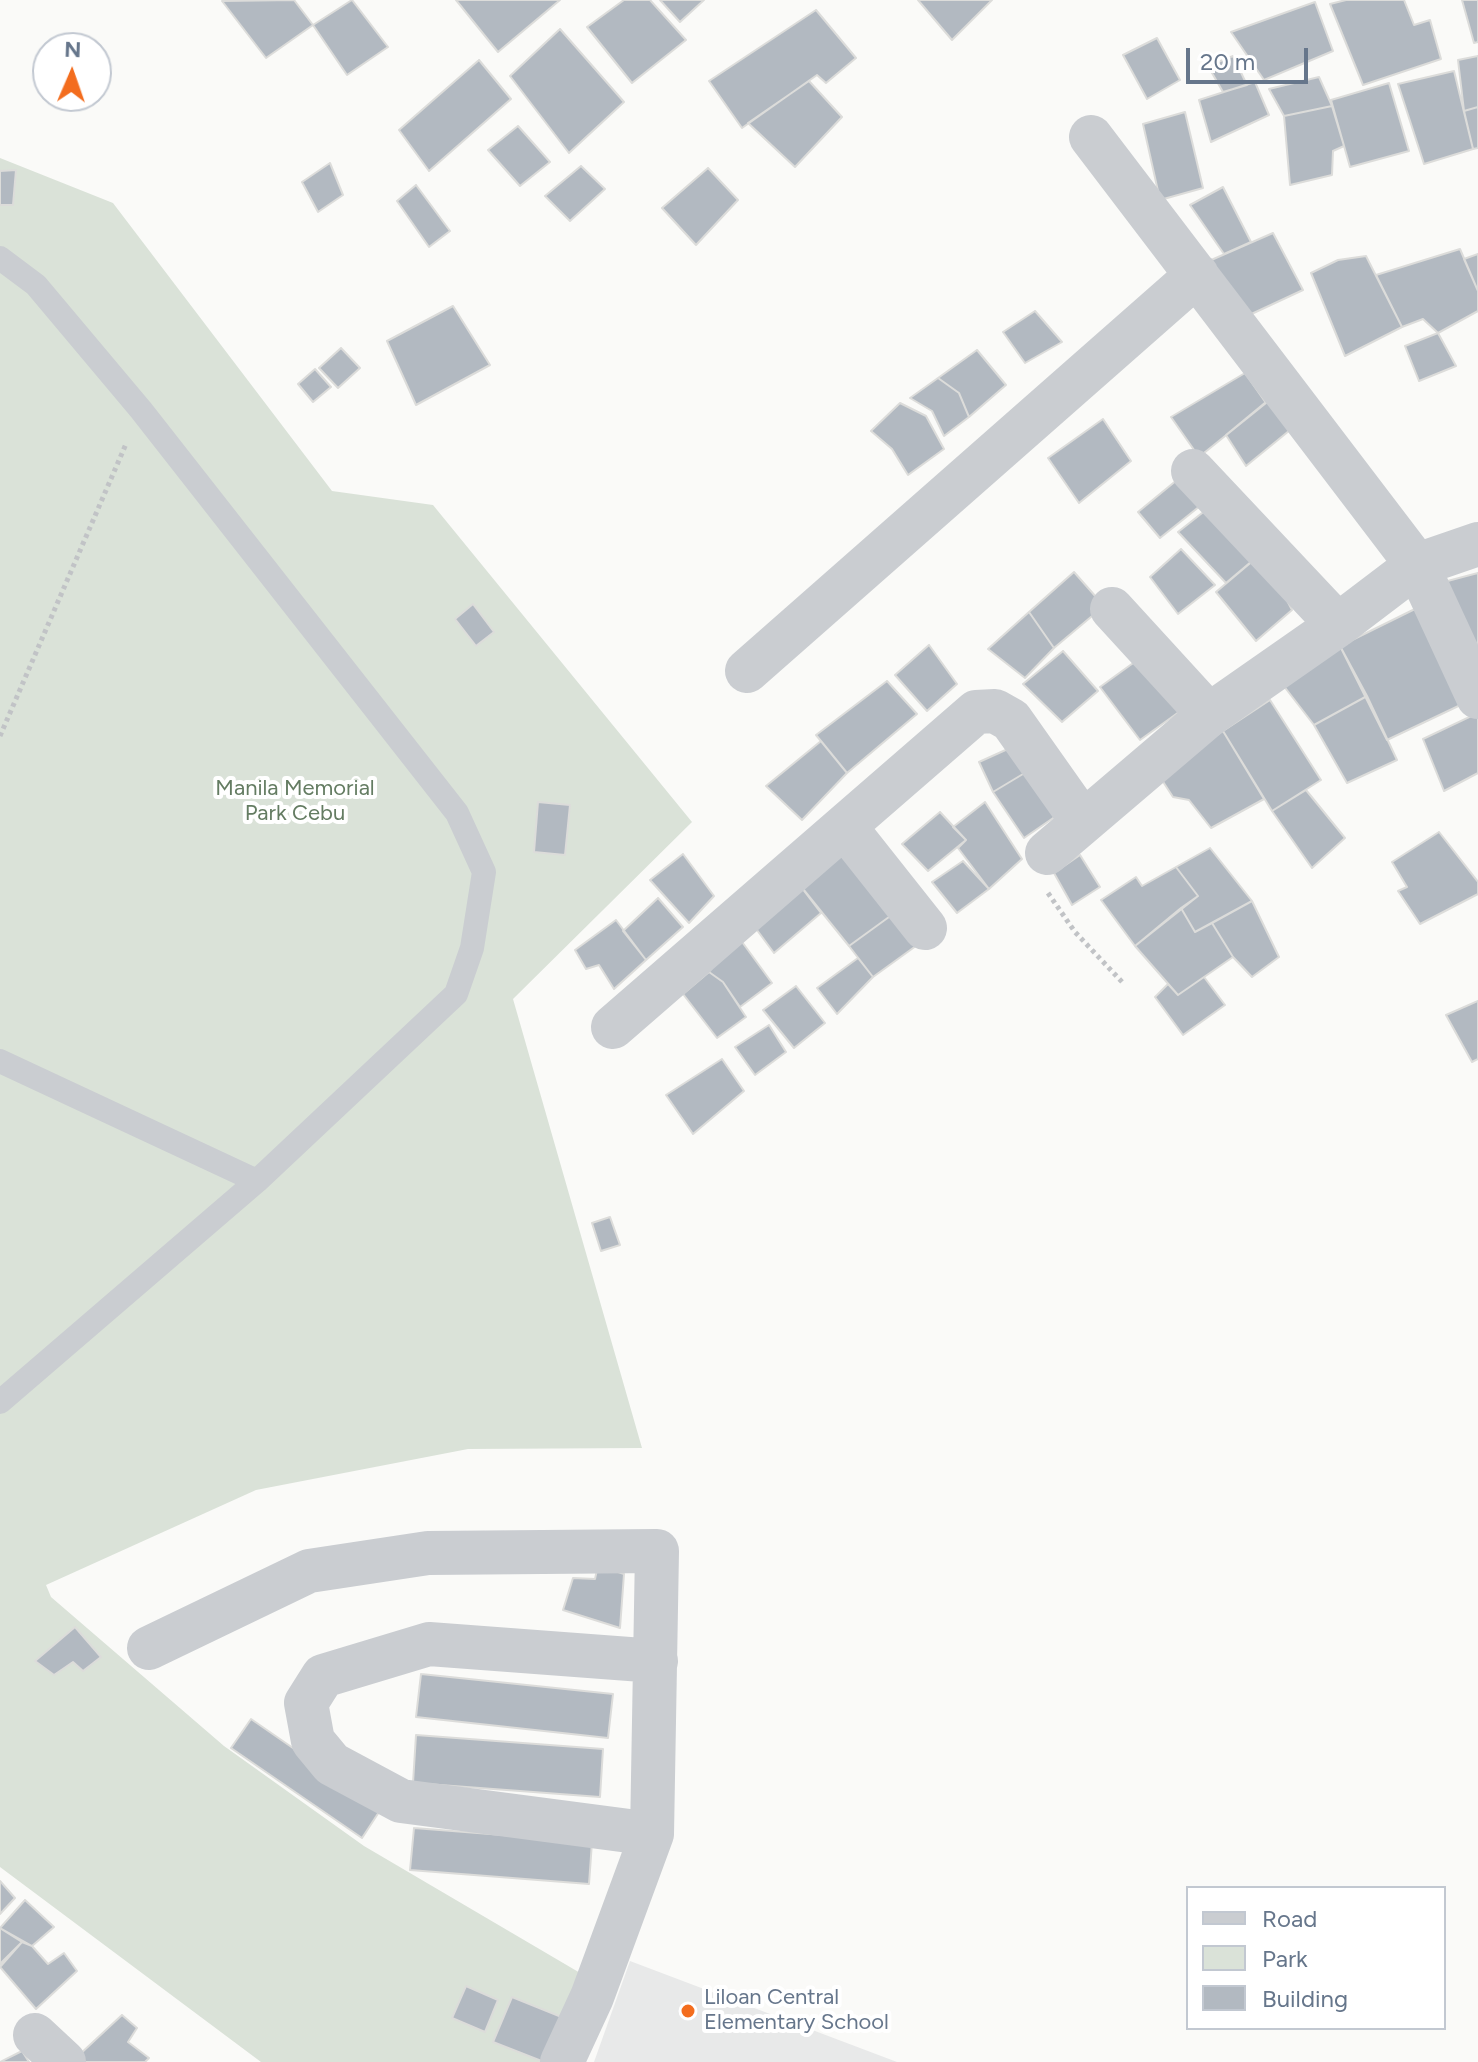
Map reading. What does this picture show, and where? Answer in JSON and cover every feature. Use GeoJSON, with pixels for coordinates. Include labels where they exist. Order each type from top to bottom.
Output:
{"type":"FeatureCollection","features":[{"type":"Feature","properties":{"kind":"street"},"geometry":{"type":"LineString","coordinates":[[1091,137],[1417,565],[1478,697]]}},
{"type":"Feature","properties":{"kind":"street"},"geometry":{"type":"LineString","coordinates":[[747,671],[1197,275]]}},
{"type":"Feature","properties":{"kind":"street"},"geometry":{"type":"LineString","coordinates":[[1193,471],[1338,625]]}},
{"type":"Feature","properties":{"kind":"street"},"geometry":{"type":"LineString","coordinates":[[1047,853],[1209,715],[1338,625],[1417,565],[1478,544]]}},
{"type":"Feature","properties":{"kind":"street"},"geometry":{"type":"LineString","coordinates":[[1112,609],[1209,715]]}},
{"type":"Feature","properties":{"kind":"street"},"geometry":{"type":"LineString","coordinates":[[613,1027],[976,712],[995,711],[1011,720],[1083,822]]}},
{"type":"Feature","properties":{"kind":"street"},"geometry":{"type":"LineString","coordinates":[[845,827],[925,928]]}},
{"type":"Feature","properties":{"kind":"street"},"geometry":{"type":"LineString","coordinates":[[149,1648],[309,1571],[428,1553],[657,1551],[652,1834],[592,1997],[562,2062]]}},
{"type":"Feature","properties":{"kind":"street"},"geometry":{"type":"LineString","coordinates":[[652,1834],[401,1801],[332,1764],[313,1741],[306,1703],[323,1676],[429,1644],[656,1661]]}},
{"type":"Feature","properties":{"kind":"lane"},"geometry":{"type":"LineString","coordinates":[[0,258],[36,285],[141,410],[457,813],[484,872],[472,948],[456,994],[257,1181],[0,1402]]}},
{"type":"Feature","properties":{"kind":"lane"},"geometry":{"type":"LineString","coordinates":[[0,1061],[257,1181]]}},
{"type":"Feature","properties":{"kind":"path"},"geometry":{"type":"LineString","coordinates":[[0,736],[141,410]]}},
{"type":"Feature","properties":{"kind":"path"},"geometry":{"type":"LineString","coordinates":[[1047,853],[1038,879],[1075,932],[1124,984]]}},
{"type":"Feature","properties":{"kind":"shaded area","name":"Liloan Central Elementary School"},"geometry":{"type":"Polygon","coordinates":[[[630,1961],[897,2062],[594,2062],[630,1961]]]}},
{"type":"Feature","properties":{"kind":"green space","name":"Manila Memorial Park Cebu"},"geometry":{"type":"Polygon","coordinates":[[[0,158],[113,203],[332,491],[433,505],[692,822],[513,999],[642,1448],[468,1449],[256,1490],[46,1585],[51,1597],[224,1746],[364,1846],[587,1977],[555,2062],[261,2062],[0,1867],[0,158]]]}},
{"type":"Feature","properties":{"kind":"building"},"geometry":{"type":"Polygon","coordinates":[[[294,0],[313,25],[266,58],[222,1],[294,0]]]}},
{"type":"Feature","properties":{"kind":"building"},"geometry":{"type":"Polygon","coordinates":[[[352,0],[388,47],[347,75],[313,25],[352,0]]]}},
{"type":"Feature","properties":{"kind":"building"},"geometry":{"type":"Polygon","coordinates":[[[456,0],[560,0],[498,52],[456,0]]]}},
{"type":"Feature","properties":{"kind":"building"},"geometry":{"type":"Polygon","coordinates":[[[624,0],[650,0],[686,40],[632,83],[587,27],[624,0]]]}},
{"type":"Feature","properties":{"kind":"building"},"geometry":{"type":"Polygon","coordinates":[[[660,0],[704,0],[680,22],[660,0]]]}},
{"type":"Feature","properties":{"kind":"building"},"geometry":{"type":"Polygon","coordinates":[[[918,0],[992,0],[952,40],[918,0]]]}},
{"type":"Feature","properties":{"kind":"building"},"geometry":{"type":"Polygon","coordinates":[[[1346,0],[1404,0],[1414,25],[1430,20],[1441,59],[1363,85],[1330,4],[1346,0]]]}},
{"type":"Feature","properties":{"kind":"building"},"geometry":{"type":"Polygon","coordinates":[[[1462,0],[1478,0],[1478,42],[1474,43],[1462,0]]]}},
{"type":"Feature","properties":{"kind":"building"},"geometry":{"type":"Polygon","coordinates":[[[1315,2],[1333,51],[1264,80],[1231,32],[1315,2]]]}},
{"type":"Feature","properties":{"kind":"building"},"geometry":{"type":"Polygon","coordinates":[[[816,10],[856,58],[826,83],[817,75],[742,128],[709,81],[816,10]]]}},
{"type":"Feature","properties":{"kind":"building"},"geometry":{"type":"Polygon","coordinates":[[[560,29],[624,102],[569,153],[510,76],[560,29]]]}},
{"type":"Feature","properties":{"kind":"building"},"geometry":{"type":"Polygon","coordinates":[[[1157,38],[1180,80],[1147,99],[1123,55],[1157,38]]]}},
{"type":"Feature","properties":{"kind":"building"},"geometry":{"type":"Polygon","coordinates":[[[1233,56],[1247,85],[1223,92],[1208,66],[1233,56]]]}},
{"type":"Feature","properties":{"kind":"building"},"geometry":{"type":"Polygon","coordinates":[[[1478,56],[1478,107],[1464,111],[1458,60],[1478,56]]]}},
{"type":"Feature","properties":{"kind":"building"},"geometry":{"type":"Polygon","coordinates":[[[479,60],[511,99],[429,171],[399,130],[479,60]]]}},
{"type":"Feature","properties":{"kind":"building"},"geometry":{"type":"Polygon","coordinates":[[[1454,71],[1473,149],[1424,164],[1398,84],[1454,71]]]}},
{"type":"Feature","properties":{"kind":"building"},"geometry":{"type":"Polygon","coordinates":[[[1319,77],[1332,106],[1284,116],[1269,89],[1319,77]]]}},
{"type":"Feature","properties":{"kind":"building"},"geometry":{"type":"Polygon","coordinates":[[[809,81],[842,117],[795,167],[748,123],[809,81]]]}},
{"type":"Feature","properties":{"kind":"building"},"geometry":{"type":"Polygon","coordinates":[[[1255,82],[1269,115],[1211,142],[1199,100],[1255,82]]]}},
{"type":"Feature","properties":{"kind":"building"},"geometry":{"type":"Polygon","coordinates":[[[1389,83],[1409,151],[1350,167],[1331,100],[1389,83]]]}},
{"type":"Feature","properties":{"kind":"building"},"geometry":{"type":"Polygon","coordinates":[[[1332,106],[1344,146],[1333,151],[1332,175],[1290,185],[1284,116],[1332,106]]]}},
{"type":"Feature","properties":{"kind":"building"},"geometry":{"type":"Polygon","coordinates":[[[1478,107],[1478,148],[1473,149],[1464,111],[1478,107]]]}},
{"type":"Feature","properties":{"kind":"building"},"geometry":{"type":"Polygon","coordinates":[[[1185,112],[1203,188],[1160,200],[1143,124],[1185,112]]]}},
{"type":"Feature","properties":{"kind":"building"},"geometry":{"type":"Polygon","coordinates":[[[518,126],[550,162],[520,186],[488,150],[518,126]]]}},
{"type":"Feature","properties":{"kind":"building"},"geometry":{"type":"Polygon","coordinates":[[[330,163],[343,195],[318,212],[302,182],[330,163]]]}},
{"type":"Feature","properties":{"kind":"building"},"geometry":{"type":"Polygon","coordinates":[[[581,166],[605,189],[570,221],[545,196],[581,166]]]}},
{"type":"Feature","properties":{"kind":"building"},"geometry":{"type":"Polygon","coordinates":[[[708,168],[738,200],[696,245],[662,208],[708,168]]]}},
{"type":"Feature","properties":{"kind":"building"},"geometry":{"type":"Polygon","coordinates":[[[16,170],[13,205],[0,205],[0,171],[16,170]]]}},
{"type":"Feature","properties":{"kind":"building"},"geometry":{"type":"Polygon","coordinates":[[[416,185],[450,231],[429,247],[397,201],[416,185]]]}},
{"type":"Feature","properties":{"kind":"building"},"geometry":{"type":"Polygon","coordinates":[[[1223,187],[1251,242],[1224,254],[1190,205],[1223,187]]]}},
{"type":"Feature","properties":{"kind":"building"},"geometry":{"type":"Polygon","coordinates":[[[1273,233],[1303,290],[1245,317],[1209,261],[1273,233]]]}},
{"type":"Feature","properties":{"kind":"building"},"geometry":{"type":"Polygon","coordinates":[[[1460,249],[1478,291],[1478,311],[1438,333],[1423,319],[1402,327],[1376,275],[1460,249]]]}},
{"type":"Feature","properties":{"kind":"building"},"geometry":{"type":"Polygon","coordinates":[[[1478,254],[1478,291],[1464,259],[1478,254]]]}},
{"type":"Feature","properties":{"kind":"building"},"geometry":{"type":"Polygon","coordinates":[[[1366,256],[1402,327],[1345,356],[1311,273],[1338,260],[1366,256]]]}},
{"type":"Feature","properties":{"kind":"building"},"geometry":{"type":"Polygon","coordinates":[[[453,306],[490,365],[416,405],[387,341],[453,306]]]}},
{"type":"Feature","properties":{"kind":"building"},"geometry":{"type":"Polygon","coordinates":[[[1035,311],[1062,342],[1025,363],[1003,332],[1035,311]]]}},
{"type":"Feature","properties":{"kind":"building"},"geometry":{"type":"Polygon","coordinates":[[[1438,333],[1456,366],[1419,381],[1405,346],[1438,333]]]}},
{"type":"Feature","properties":{"kind":"building"},"geometry":{"type":"Polygon","coordinates":[[[341,348],[360,368],[338,388],[319,368],[341,348]]]}},
{"type":"Feature","properties":{"kind":"building"},"geometry":{"type":"Polygon","coordinates":[[[977,350],[1006,385],[969,417],[959,393],[938,378],[977,350]]]}},
{"type":"Feature","properties":{"kind":"building"},"geometry":{"type":"Polygon","coordinates":[[[315,369],[331,387],[313,402],[298,384],[315,369]]]}},
{"type":"Feature","properties":{"kind":"building"},"geometry":{"type":"Polygon","coordinates":[[[1245,373],[1266,403],[1199,457],[1171,417],[1245,373]]]}},
{"type":"Feature","properties":{"kind":"building"},"geometry":{"type":"Polygon","coordinates":[[[938,378],[959,393],[969,417],[944,436],[932,411],[910,398],[938,378]]]}},
{"type":"Feature","properties":{"kind":"building"},"geometry":{"type":"Polygon","coordinates":[[[1272,397],[1295,426],[1246,466],[1226,435],[1272,397]]]}},
{"type":"Feature","properties":{"kind":"building"},"geometry":{"type":"Polygon","coordinates":[[[900,403],[926,416],[944,449],[908,475],[892,449],[871,431],[900,403]]]}},
{"type":"Feature","properties":{"kind":"building"},"geometry":{"type":"Polygon","coordinates":[[[1103,419],[1131,461],[1079,503],[1048,458],[1103,419]]]}},
{"type":"Feature","properties":{"kind":"building"},"geometry":{"type":"Polygon","coordinates":[[[1183,475],[1205,502],[1160,538],[1138,512],[1183,475]]]}},
{"type":"Feature","properties":{"kind":"building"},"geometry":{"type":"Polygon","coordinates":[[[1216,502],[1265,550],[1226,583],[1178,532],[1216,502]]]}},
{"type":"Feature","properties":{"kind":"building"},"geometry":{"type":"Polygon","coordinates":[[[1181,549],[1215,585],[1178,614],[1150,577],[1181,549]]]}},
{"type":"Feature","properties":{"kind":"building"},"geometry":{"type":"Polygon","coordinates":[[[1255,559],[1279,585],[1292,610],[1256,641],[1216,592],[1255,559]]]}},
{"type":"Feature","properties":{"kind":"building"},"geometry":{"type":"Polygon","coordinates":[[[1074,572],[1104,606],[1054,648],[1029,612],[1074,572]]]}},
{"type":"Feature","properties":{"kind":"building"},"geometry":{"type":"Polygon","coordinates":[[[1478,573],[1478,643],[1462,650],[1440,583],[1478,573]]]}},
{"type":"Feature","properties":{"kind":"building"},"geometry":{"type":"Polygon","coordinates":[[[473,604],[494,632],[476,646],[455,619],[473,604]]]}},
{"type":"Feature","properties":{"kind":"building"},"geometry":{"type":"Polygon","coordinates":[[[1425,604],[1471,700],[1387,740],[1340,646],[1425,604]]]}},
{"type":"Feature","properties":{"kind":"building"},"geometry":{"type":"Polygon","coordinates":[[[1029,612],[1054,648],[1025,678],[988,649],[1029,612]]]}},
{"type":"Feature","properties":{"kind":"building"},"geometry":{"type":"Polygon","coordinates":[[[929,645],[957,684],[927,711],[895,675],[929,645]]]}},
{"type":"Feature","properties":{"kind":"building"},"geometry":{"type":"Polygon","coordinates":[[[1340,646],[1367,696],[1314,725],[1283,685],[1340,646]]]}},
{"type":"Feature","properties":{"kind":"building"},"geometry":{"type":"Polygon","coordinates":[[[1063,651],[1098,691],[1062,722],[1023,684],[1063,651]]]}},
{"type":"Feature","properties":{"kind":"building"},"geometry":{"type":"Polygon","coordinates":[[[1147,653],[1179,712],[1140,740],[1100,687],[1147,653]]]}},
{"type":"Feature","properties":{"kind":"building"},"geometry":{"type":"Polygon","coordinates":[[[887,681],[917,714],[847,773],[816,735],[887,681]]]}},
{"type":"Feature","properties":{"kind":"building"},"geometry":{"type":"Polygon","coordinates":[[[1367,696],[1397,760],[1347,783],[1314,725],[1367,696]]]}},
{"type":"Feature","properties":{"kind":"building"},"geometry":{"type":"Polygon","coordinates":[[[1270,700],[1321,780],[1272,811],[1223,731],[1270,700]]]}},
{"type":"Feature","properties":{"kind":"building"},"geometry":{"type":"Polygon","coordinates":[[[1478,713],[1478,773],[1444,791],[1423,739],[1478,713]]]}},
{"type":"Feature","properties":{"kind":"building"},"geometry":{"type":"Polygon","coordinates":[[[1223,731],[1264,799],[1211,828],[1189,800],[1173,797],[1158,774],[1223,731]]]}},
{"type":"Feature","properties":{"kind":"building"},"geometry":{"type":"Polygon","coordinates":[[[821,741],[847,773],[802,820],[766,786],[821,741]]]}},
{"type":"Feature","properties":{"kind":"building"},"geometry":{"type":"Polygon","coordinates":[[[1010,748],[1028,771],[993,792],[979,762],[1010,748]]]}},
{"type":"Feature","properties":{"kind":"building"},"geometry":{"type":"Polygon","coordinates":[[[1028,771],[1059,814],[1024,838],[993,792],[1028,771]]]}},
{"type":"Feature","properties":{"kind":"building"},"geometry":{"type":"Polygon","coordinates":[[[1306,790],[1345,838],[1312,868],[1272,811],[1306,790]]]}},
{"type":"Feature","properties":{"kind":"building"},"geometry":{"type":"Polygon","coordinates":[[[538,802],[570,805],[565,855],[534,852],[538,802]]]}},
{"type":"Feature","properties":{"kind":"building"},"geometry":{"type":"Polygon","coordinates":[[[985,802],[1022,859],[989,889],[958,848],[966,840],[953,827],[985,802]]]}},
{"type":"Feature","properties":{"kind":"building"},"geometry":{"type":"Polygon","coordinates":[[[940,812],[966,840],[928,871],[902,844],[940,812]]]}},
{"type":"Feature","properties":{"kind":"building"},"geometry":{"type":"Polygon","coordinates":[[[1439,832],[1478,882],[1478,894],[1420,924],[1398,891],[1407,887],[1392,862],[1439,832]]]}},
{"type":"Feature","properties":{"kind":"building"},"geometry":{"type":"Polygon","coordinates":[[[850,840],[900,909],[849,946],[795,879],[850,840]]]}},
{"type":"Feature","properties":{"kind":"building"},"geometry":{"type":"Polygon","coordinates":[[[1210,848],[1252,901],[1195,932],[1181,908],[1198,896],[1176,867],[1210,848]]]}},
{"type":"Feature","properties":{"kind":"building"},"geometry":{"type":"Polygon","coordinates":[[[683,854],[714,896],[689,923],[650,880],[683,854]]]}},
{"type":"Feature","properties":{"kind":"building"},"geometry":{"type":"Polygon","coordinates":[[[1080,855],[1100,887],[1072,905],[1054,873],[1080,855]]]}},
{"type":"Feature","properties":{"kind":"building"},"geometry":{"type":"Polygon","coordinates":[[[963,861],[989,889],[957,913],[932,882],[963,861]]]}},
{"type":"Feature","properties":{"kind":"building"},"geometry":{"type":"Polygon","coordinates":[[[1176,867],[1198,896],[1135,946],[1101,900],[1136,877],[1142,886],[1176,867]]]}},
{"type":"Feature","properties":{"kind":"building"},"geometry":{"type":"Polygon","coordinates":[[[795,879],[821,913],[774,953],[751,922],[795,879]]]}},
{"type":"Feature","properties":{"kind":"building"},"geometry":{"type":"Polygon","coordinates":[[[658,898],[683,927],[646,960],[623,931],[658,898]]]}},
{"type":"Feature","properties":{"kind":"building"},"geometry":{"type":"Polygon","coordinates":[[[1252,901],[1279,957],[1252,977],[1233,957],[1212,923],[1252,901]]]}},
{"type":"Feature","properties":{"kind":"building"},"geometry":{"type":"Polygon","coordinates":[[[1181,908],[1195,932],[1212,923],[1233,957],[1178,995],[1135,946],[1181,908]]]}},
{"type":"Feature","properties":{"kind":"building"},"geometry":{"type":"Polygon","coordinates":[[[900,909],[920,943],[873,977],[849,946],[900,909]]]}},
{"type":"Feature","properties":{"kind":"building"},"geometry":{"type":"Polygon","coordinates":[[[616,920],[646,960],[614,989],[599,965],[586,969],[575,950],[616,920]]]}},
{"type":"Feature","properties":{"kind":"building"},"geometry":{"type":"Polygon","coordinates":[[[737,935],[772,983],[740,1007],[723,982],[709,972],[737,935]]]}},
{"type":"Feature","properties":{"kind":"building"},"geometry":{"type":"Polygon","coordinates":[[[858,958],[873,977],[837,1014],[817,988],[858,958]]]}},
{"type":"Feature","properties":{"kind":"building"},"geometry":{"type":"Polygon","coordinates":[[[709,972],[723,982],[746,1017],[717,1038],[683,994],[709,972]]]}},
{"type":"Feature","properties":{"kind":"building"},"geometry":{"type":"Polygon","coordinates":[[[1204,977],[1225,1005],[1183,1035],[1155,997],[1168,984],[1178,995],[1204,977]]]}},
{"type":"Feature","properties":{"kind":"building"},"geometry":{"type":"Polygon","coordinates":[[[796,986],[825,1023],[794,1048],[763,1010],[796,986]]]}},
{"type":"Feature","properties":{"kind":"building"},"geometry":{"type":"Polygon","coordinates":[[[1478,1001],[1478,1059],[1472,1062],[1446,1015],[1478,1001]]]}},
{"type":"Feature","properties":{"kind":"building"},"geometry":{"type":"Polygon","coordinates":[[[769,1025],[786,1052],[755,1075],[735,1047],[769,1025]]]}},
{"type":"Feature","properties":{"kind":"building"},"geometry":{"type":"Polygon","coordinates":[[[722,1059],[744,1091],[693,1134],[666,1095],[722,1059]]]}},
{"type":"Feature","properties":{"kind":"building"},"geometry":{"type":"Polygon","coordinates":[[[610,1217],[620,1245],[601,1251],[592,1223],[610,1217]]]}},
{"type":"Feature","properties":{"kind":"building"},"geometry":{"type":"Polygon","coordinates":[[[598,1565],[624,1574],[620,1628],[563,1610],[573,1578],[595,1579],[598,1565]]]}},
{"type":"Feature","properties":{"kind":"building"},"geometry":{"type":"Polygon","coordinates":[[[75,1627],[101,1657],[83,1671],[73,1662],[54,1675],[35,1661],[75,1627]]]}},
{"type":"Feature","properties":{"kind":"building"},"geometry":{"type":"Polygon","coordinates":[[[421,1674],[613,1694],[608,1738],[416,1717],[421,1674]]]}},
{"type":"Feature","properties":{"kind":"building"},"geometry":{"type":"Polygon","coordinates":[[[251,1719],[381,1809],[362,1838],[231,1748],[251,1719]]]}},
{"type":"Feature","properties":{"kind":"building"},"geometry":{"type":"Polygon","coordinates":[[[416,1735],[603,1749],[600,1797],[413,1783],[416,1735]]]}},
{"type":"Feature","properties":{"kind":"building"},"geometry":{"type":"Polygon","coordinates":[[[414,1828],[592,1842],[589,1884],[410,1870],[414,1828]]]}},
{"type":"Feature","properties":{"kind":"building"},"geometry":{"type":"Polygon","coordinates":[[[0,1881],[15,1898],[0,1914],[0,1881]]]}},
{"type":"Feature","properties":{"kind":"building"},"geometry":{"type":"Polygon","coordinates":[[[25,1900],[54,1927],[32,1946],[0,1928],[25,1900]]]}},
{"type":"Feature","properties":{"kind":"building"},"geometry":{"type":"Polygon","coordinates":[[[0,1928],[22,1942],[0,1964],[0,1928]]]}},
{"type":"Feature","properties":{"kind":"building"},"geometry":{"type":"Polygon","coordinates":[[[22,1942],[32,1946],[48,1964],[64,1953],[77,1971],[36,2009],[0,1967],[22,1942]]]}},
{"type":"Feature","properties":{"kind":"building"},"geometry":{"type":"Polygon","coordinates":[[[466,1986],[498,2000],[485,2032],[452,2018],[466,1986]]]}},
{"type":"Feature","properties":{"kind":"building"},"geometry":{"type":"Polygon","coordinates":[[[512,1997],[564,2018],[544,2062],[493,2042],[512,1997]]]}},
{"type":"Feature","properties":{"kind":"building"},"geometry":{"type":"Polygon","coordinates":[[[122,2015],[137,2028],[128,2042],[149,2058],[145,2062],[84,2062],[78,2056],[122,2015]]]}},
{"type":"Feature","properties":{"kind":"building"},"geometry":{"type":"Polygon","coordinates":[[[22,2051],[29,2062],[0,2062],[22,2051]]]}},
{"type":"Feature","properties":{"kind":"place","name":"Liloan Central Elementary School"},"geometry":{"type":"Point","coordinates":[688,2011]}}]}
